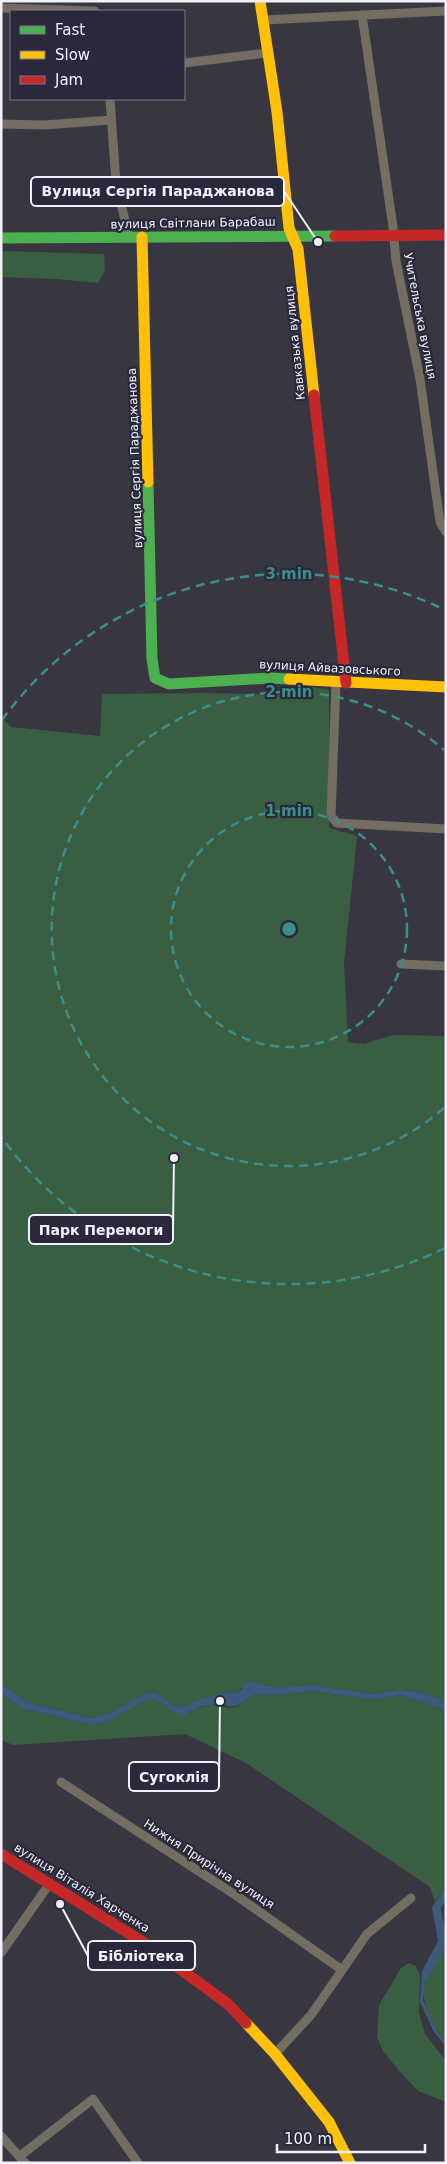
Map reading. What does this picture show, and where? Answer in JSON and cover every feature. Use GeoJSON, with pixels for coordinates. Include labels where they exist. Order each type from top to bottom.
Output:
{"type":"FeatureCollection","features":[{"type":"Feature","properties":{"kind":"street","name":"Кавказька вулиця"},"geometry":{"type":"LineString","coordinates":[[260,1],[276,112],[289,228],[298,249],[341,683]]}},
{"type":"Feature","properties":{"kind":"street"},"geometry":{"type":"LineString","coordinates":[[1,8],[64,10]]}},
{"type":"Feature","properties":{"kind":"street"},"geometry":{"type":"LineString","coordinates":[[264,20],[446,11]]}},
{"type":"Feature","properties":{"kind":"street","name":"Учительська вулиця"},"geometry":{"type":"LineString","coordinates":[[362,14],[394,235],[396,261],[441,486],[440,522],[446,532]]}},
{"type":"Feature","properties":{"kind":"street"},"geometry":{"type":"LineString","coordinates":[[185,63],[267,53]]}},
{"type":"Feature","properties":{"kind":"street"},"geometry":{"type":"LineString","coordinates":[[110,100],[116,183],[129,237]]}},
{"type":"Feature","properties":{"kind":"street"},"geometry":{"type":"LineString","coordinates":[[1,124],[44,125],[111,120]]}},
{"type":"Feature","properties":{"kind":"street","name":"вулиця Світлани Барабаш"},"geometry":{"type":"LineString","coordinates":[[1,238],[446,235]]}},
{"type":"Feature","properties":{"kind":"street","name":"вулиця Сергія Параджанова"},"geometry":{"type":"LineString","coordinates":[[142,237],[152,659],[155,678]]}},
{"type":"Feature","properties":{"kind":"street","name":"вулиця Айвазовського"},"geometry":{"type":"LineString","coordinates":[[155,678],[169,684],[270,678],[446,687]]}},
{"type":"Feature","properties":{"kind":"street"},"geometry":{"type":"LineString","coordinates":[[341,683],[331,816],[337,823],[446,829]]}},
{"type":"Feature","properties":{"kind":"street"},"geometry":{"type":"LineString","coordinates":[[401,964],[446,966]]}},
{"type":"Feature","properties":{"kind":"street","name":"Нижня Прирічна вулиця"},"geometry":{"type":"LineString","coordinates":[[61,1782],[237,1896],[342,1970]]}},
{"type":"Feature","properties":{"kind":"street","name":"вулиця Віталія Харченка"},"geometry":{"type":"LineString","coordinates":[[1,1854],[146,1944],[228,2004],[274,2054],[329,2122],[350,2163]]}},
{"type":"Feature","properties":{"kind":"street"},"geometry":{"type":"LineString","coordinates":[[1,1953],[50,1883]]}},
{"type":"Feature","properties":{"kind":"street"},"geometry":{"type":"LineString","coordinates":[[274,2054],[311,2015],[367,1934],[410,1898]]}},
{"type":"Feature","properties":{"kind":"street"},"geometry":{"type":"LineString","coordinates":[[1,2136],[23,2160],[93,2099],[138,2163]]}},
{"type":"Feature","properties":{"kind":"green space"},"geometry":{"type":"Polygon","coordinates":[[[1,251],[104,254],[105,270],[98,283],[1,277],[1,251]]]}},
{"type":"Feature","properties":{"kind":"green space"},"geometry":{"type":"Polygon","coordinates":[[[307,686],[329,690],[329,828],[357,836],[344,963],[348,1042],[364,1044],[393,1035],[446,1036],[446,1705],[438,1698],[423,1693],[400,1690],[371,1694],[313,1685],[272,1687],[250,1681],[236,1693],[226,1692],[200,1699],[183,1707],[176,1706],[156,1693],[147,1692],[112,1712],[92,1718],[26,1702],[1,1684],[1,717],[11,727],[100,736],[102,694],[207,693],[279,695],[307,686]]]}},
{"type":"Feature","properties":{"kind":"green space"},"geometry":{"type":"Polygon","coordinates":[[[314,1691],[372,1700],[400,1695],[438,1707],[446,1715],[446,1887],[435,1902],[430,1887],[246,1763],[185,1734],[13,1745],[1,1740],[1,1693],[21,1708],[90,1725],[148,1699],[163,1703],[176,1713],[189,1713],[211,1704],[229,1708],[239,1706],[255,1694],[277,1695],[314,1691]]]}},
{"type":"Feature","properties":{"kind":"green space"},"geometry":{"type":"Polygon","coordinates":[[[446,1946],[446,2042],[436,2029],[428,2013],[425,2005],[424,1988],[428,1976],[446,1946]]]}},
{"type":"Feature","properties":{"kind":"green space"},"geometry":{"type":"Polygon","coordinates":[[[409,1963],[416,1966],[420,1975],[419,2013],[425,2034],[446,2061],[446,2102],[418,2091],[383,2051],[377,2037],[379,2005],[401,1968],[409,1963]]]}},
{"type":"Feature","properties":{"kind":"water"},"geometry":{"type":"Polygon","coordinates":[[[250,1681],[272,1687],[313,1685],[371,1694],[400,1690],[423,1693],[438,1698],[446,1705],[446,1715],[438,1707],[400,1695],[372,1700],[314,1691],[277,1695],[255,1694],[235,1706],[216,1704],[204,1706],[182,1716],[158,1701],[148,1699],[108,1721],[90,1725],[21,1708],[1,1693],[1,1684],[26,1702],[92,1718],[112,1712],[147,1692],[156,1693],[176,1706],[183,1707],[200,1699],[226,1692],[236,1693],[242,1689],[245,1683],[250,1681]]]}},
{"type":"Feature","properties":{"kind":"water"},"geometry":{"type":"Polygon","coordinates":[[[446,1887],[446,1899],[441,1909],[446,1933],[446,1946],[425,1982],[423,2001],[437,2031],[446,2042],[446,2047],[434,2032],[420,2002],[422,1971],[438,1941],[432,1907],[446,1887]]]}},
{"type":"Feature","properties":{"kind":"traffic: fast"},"geometry":{"type":"LineString","coordinates":[[1,238],[335,236]]}},
{"type":"Feature","properties":{"kind":"traffic: fast"},"geometry":{"type":"LineString","coordinates":[[148,482],[152,659],[155,678],[169,684],[270,678],[289,679]]}},
{"type":"Feature","properties":{"kind":"traffic: slow"},"geometry":{"type":"LineString","coordinates":[[260,1],[277,112],[289,228],[298,249],[314,395]]}},
{"type":"Feature","properties":{"kind":"traffic: slow"},"geometry":{"type":"LineString","coordinates":[[142,237],[148,482]]}},
{"type":"Feature","properties":{"kind":"traffic: slow"},"geometry":{"type":"LineString","coordinates":[[289,679],[446,687]]}},
{"type":"Feature","properties":{"kind":"traffic: slow"},"geometry":{"type":"LineString","coordinates":[[246,2023],[275,2054],[329,2122],[350,2163]]}},
{"type":"Feature","properties":{"kind":"traffic: jam"},"geometry":{"type":"LineString","coordinates":[[335,236],[446,235]]}},
{"type":"Feature","properties":{"kind":"traffic: jam"},"geometry":{"type":"LineString","coordinates":[[314,395],[346,683]]}},
{"type":"Feature","properties":{"kind":"traffic: jam"},"geometry":{"type":"LineString","coordinates":[[1,1854],[146,1944],[228,2004],[246,2023]]}},
{"type":"Feature","properties":{"kind":"place","name":"Вулиця Сергія Параджанова"},"geometry":{"type":"Point","coordinates":[318,242]}},
{"type":"Feature","properties":{"kind":"place","name":"Парк Перемоги"},"geometry":{"type":"Point","coordinates":[174,1158]}},
{"type":"Feature","properties":{"kind":"place","name":"Сугоклія"},"geometry":{"type":"Point","coordinates":[220,1701]}},
{"type":"Feature","properties":{"kind":"place","name":"Бібліотека"},"geometry":{"type":"Point","coordinates":[60,1904]}}]}
